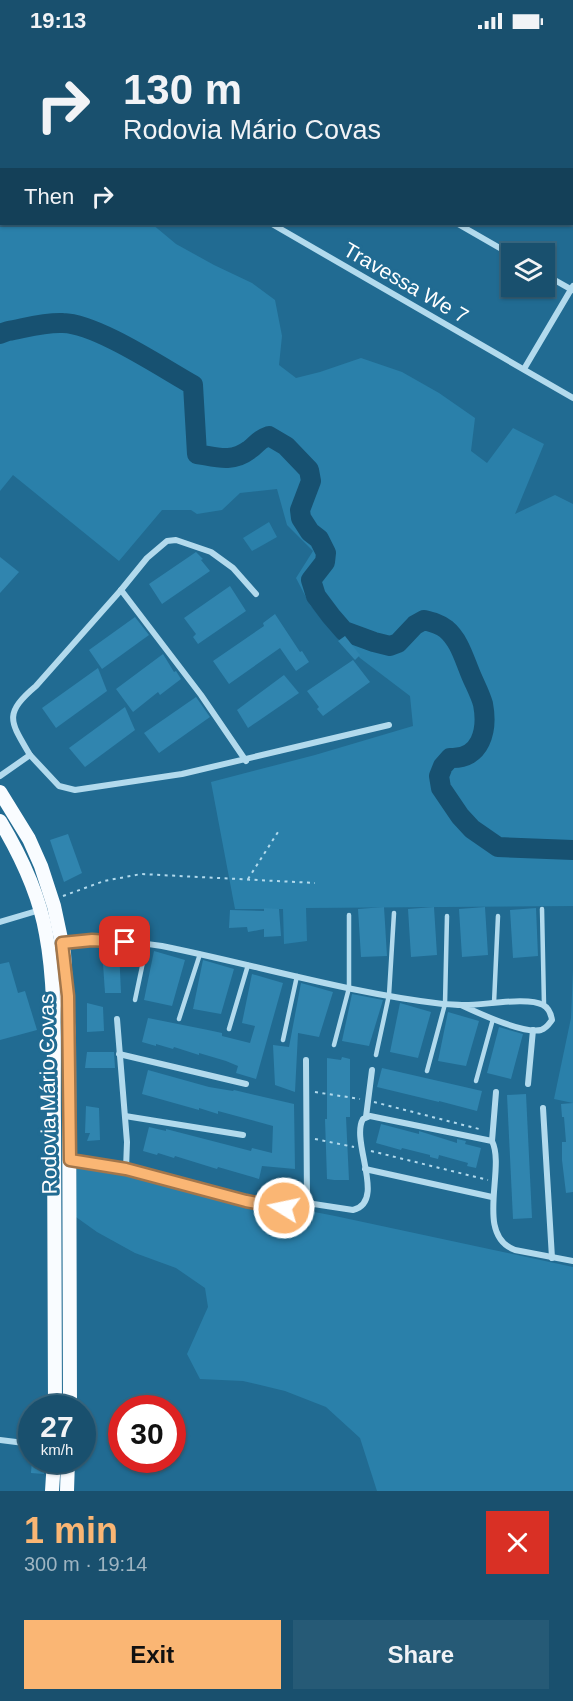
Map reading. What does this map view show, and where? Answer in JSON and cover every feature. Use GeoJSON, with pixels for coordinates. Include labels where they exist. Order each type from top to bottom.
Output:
{"type":"FeatureCollection","features":[{"type":"Feature","properties":{"kind":"main road","name":"Rodovia Mário Covas"},"geometry":{"type":"LineString","coordinates":[[0,792],[29,839],[41,866],[62,943],[68,996],[71,1216],[70,1395]]}},
{"type":"Feature","properties":{"kind":"main road","name":"Rodovia Mário Covas"},"geometry":{"type":"LineString","coordinates":[[0,821],[27,872],[40,909],[51,967],[55,1395]]}},
{"type":"Feature","properties":{"kind":"main road"},"geometry":{"type":"LineString","coordinates":[[54,1216],[71,1216]]}},
{"type":"Feature","properties":{"kind":"main road"},"geometry":{"type":"LineString","coordinates":[[52,1491],[53,1473]]}},
{"type":"Feature","properties":{"kind":"main road"},"geometry":{"type":"LineString","coordinates":[[67,1491],[68,1473]]}},
{"type":"Feature","properties":{"kind":"street","name":"Travessa We 7"},"geometry":{"type":"LineString","coordinates":[[274,225],[524,369]]}},
{"type":"Feature","properties":{"kind":"street"},"geometry":{"type":"LineString","coordinates":[[460,225],[501,249]]}},
{"type":"Feature","properties":{"kind":"street"},"geometry":{"type":"LineString","coordinates":[[555,280],[572,288],[524,369],[573,398]]}},
{"type":"Feature","properties":{"kind":"street"},"geometry":{"type":"LineString","coordinates":[[256,594],[232,568],[211,552],[176,540],[162,543],[14,709],[12,719],[14,726],[30,755],[59,786],[75,790],[182,774],[246,761],[389,725]]}},
{"type":"Feature","properties":{"kind":"street"},"geometry":{"type":"LineString","coordinates":[[121,590],[201,695],[246,761]]}},
{"type":"Feature","properties":{"kind":"street"},"geometry":{"type":"LineString","coordinates":[[0,776],[30,755]]}},
{"type":"Feature","properties":{"kind":"street"},"geometry":{"type":"LineString","coordinates":[[0,922],[40,909]]}},
{"type":"Feature","properties":{"kind":"street"},"geometry":{"type":"LineString","coordinates":[[62,943],[92,940],[147,943],[349,988],[445,1004],[536,1003],[544,1005],[550,1012],[552,1020],[548,1027],[533,1030],[493,1019],[461,1005]]}},
{"type":"Feature","properties":{"kind":"street"},"geometry":{"type":"LineString","coordinates":[[117,1019],[125,1116],[126,1169]]}},
{"type":"Feature","properties":{"kind":"street"},"geometry":{"type":"LineString","coordinates":[[528,1084],[533,1030]]}},
{"type":"Feature","properties":{"kind":"street"},"geometry":{"type":"LineString","coordinates":[[119,1054],[246,1084]]}},
{"type":"Feature","properties":{"kind":"street"},"geometry":{"type":"LineString","coordinates":[[306,1060],[307,1203]]}},
{"type":"Feature","properties":{"kind":"street"},"geometry":{"type":"LineString","coordinates":[[70,1160],[126,1169],[265,1205],[284,1208],[307,1203],[358,1209],[368,1195],[359,1130],[361,1122],[366,1117],[372,1070]]}},
{"type":"Feature","properties":{"kind":"street"},"geometry":{"type":"LineString","coordinates":[[496,1092],[492,1141],[496,1154],[492,1197],[497,1231],[503,1243],[515,1250],[573,1261]]}},
{"type":"Feature","properties":{"kind":"street"},"geometry":{"type":"LineString","coordinates":[[543,1108],[552,1258]]}},
{"type":"Feature","properties":{"kind":"street"},"geometry":{"type":"LineString","coordinates":[[125,1116],[243,1135]]}},
{"type":"Feature","properties":{"kind":"street"},"geometry":{"type":"LineString","coordinates":[[366,1117],[492,1141]]}},
{"type":"Feature","properties":{"kind":"street"},"geometry":{"type":"LineString","coordinates":[[365,1169],[492,1197]]}},
{"type":"Feature","properties":{"kind":"street"},"geometry":{"type":"LineString","coordinates":[[0,1440],[18,1442]]}},
{"type":"Feature","properties":{"kind":"lane"},"geometry":{"type":"LineString","coordinates":[[542,909],[544,1005]]}},
{"type":"Feature","properties":{"kind":"lane"},"geometry":{"type":"LineString","coordinates":[[376,1055],[389,995],[394,913]]}},
{"type":"Feature","properties":{"kind":"lane"},"geometry":{"type":"LineString","coordinates":[[334,1045],[349,988],[349,915]]}},
{"type":"Feature","properties":{"kind":"lane"},"geometry":{"type":"LineString","coordinates":[[427,1071],[445,1004],[447,916]]}},
{"type":"Feature","properties":{"kind":"lane"},"geometry":{"type":"LineString","coordinates":[[494,1003],[498,916]]}},
{"type":"Feature","properties":{"kind":"lane"},"geometry":{"type":"LineString","coordinates":[[135,1000],[147,943]]}},
{"type":"Feature","properties":{"kind":"lane"},"geometry":{"type":"LineString","coordinates":[[179,1019],[200,954]]}},
{"type":"Feature","properties":{"kind":"lane"},"geometry":{"type":"LineString","coordinates":[[229,1029],[248,965]]}},
{"type":"Feature","properties":{"kind":"lane"},"geometry":{"type":"LineString","coordinates":[[283,1040],[297,976]]}},
{"type":"Feature","properties":{"kind":"lane"},"geometry":{"type":"LineString","coordinates":[[476,1081],[493,1019]]}},
{"type":"Feature","properties":{"kind":"path"},"geometry":{"type":"LineString","coordinates":[[248,879],[278,832]]}},
{"type":"Feature","properties":{"kind":"path"},"geometry":{"type":"LineString","coordinates":[[52,901],[104,881],[141,874],[315,883]]}},
{"type":"Feature","properties":{"kind":"path"},"geometry":{"type":"LineString","coordinates":[[312,1092],[368,1100],[486,1130]]}},
{"type":"Feature","properties":{"kind":"path"},"geometry":{"type":"LineString","coordinates":[[307,1137],[494,1181]]}},
{"type":"Feature","properties":{"kind":"shaded area"},"geometry":{"type":"Polygon","coordinates":[[[0,225],[153,225],[176,244],[252,283],[275,300],[282,336],[279,365],[296,378],[361,358],[402,372],[439,393],[475,418],[471,451],[487,463],[513,428],[544,444],[515,514],[555,495],[573,504],[573,906],[306,908],[307,941],[284,944],[283,909],[235,909],[211,782],[413,726],[410,696],[360,658],[310,605],[296,578],[313,551],[287,525],[277,489],[240,493],[222,510],[197,514],[191,510],[162,510],[119,561],[13,475],[0,491],[0,225]]]}},
{"type":"Feature","properties":{"kind":"shaded area"},"geometry":{"type":"Polygon","coordinates":[[[269,522],[277,537],[252,551],[243,538],[269,522]]]}},
{"type":"Feature","properties":{"kind":"shaded area"},"geometry":{"type":"Polygon","coordinates":[[[573,970],[573,1103],[554,1099],[571,1018],[573,970]]]}},
{"type":"Feature","properties":{"kind":"shaded area"},"geometry":{"type":"Polygon","coordinates":[[[77,1166],[335,1216],[573,1267],[573,1491],[377,1491],[360,1438],[326,1407],[285,1391],[243,1381],[200,1379],[187,1354],[208,1307],[205,1288],[176,1268],[135,1253],[97,1232],[76,1217],[77,1166]]]}},
{"type":"Feature","properties":{"kind":"building"},"geometry":{"type":"Polygon","coordinates":[[[196,552],[210,571],[162,604],[149,584],[196,552]]]}},
{"type":"Feature","properties":{"kind":"building"},"geometry":{"type":"Polygon","coordinates":[[[0,557],[19,572],[0,593],[0,557]]]}},
{"type":"Feature","properties":{"kind":"building"},"geometry":{"type":"Polygon","coordinates":[[[230,586],[246,611],[198,644],[193,637],[196,634],[184,618],[230,586]]]}},
{"type":"Feature","properties":{"kind":"building"},"geometry":{"type":"Polygon","coordinates":[[[275,614],[309,662],[296,671],[280,648],[229,684],[213,661],[264,626],[263,623],[275,614]]]}},
{"type":"Feature","properties":{"kind":"building"},"geometry":{"type":"Polygon","coordinates":[[[135,617],[149,635],[102,669],[89,650],[135,617]]]}},
{"type":"Feature","properties":{"kind":"building"},"geometry":{"type":"Polygon","coordinates":[[[345,636],[360,655],[355,660],[338,641],[345,636]]]}},
{"type":"Feature","properties":{"kind":"building"},"geometry":{"type":"Polygon","coordinates":[[[163,654],[181,679],[160,695],[158,692],[133,712],[116,689],[163,654]]]}},
{"type":"Feature","properties":{"kind":"building"},"geometry":{"type":"Polygon","coordinates":[[[353,660],[370,682],[323,716],[307,691],[353,660]]]}},
{"type":"Feature","properties":{"kind":"building"},"geometry":{"type":"Polygon","coordinates":[[[98,668],[107,691],[56,728],[42,708],[98,668]]]}},
{"type":"Feature","properties":{"kind":"building"},"geometry":{"type":"Polygon","coordinates":[[[284,675],[299,693],[248,728],[237,710],[284,675]]]}},
{"type":"Feature","properties":{"kind":"building"},"geometry":{"type":"Polygon","coordinates":[[[196,697],[210,717],[159,753],[144,733],[196,697]]]}},
{"type":"Feature","properties":{"kind":"building"},"geometry":{"type":"Polygon","coordinates":[[[125,707],[135,730],[85,767],[69,748],[125,707]]]}},
{"type":"Feature","properties":{"kind":"building"},"geometry":{"type":"Polygon","coordinates":[[[68,834],[82,873],[64,882],[50,840],[68,834]]]}},
{"type":"Feature","properties":{"kind":"building"},"geometry":{"type":"Polygon","coordinates":[[[384,907],[387,956],[361,957],[358,909],[384,907]]]}},
{"type":"Feature","properties":{"kind":"building"},"geometry":{"type":"Polygon","coordinates":[[[434,907],[437,955],[411,957],[408,909],[434,907]]]}},
{"type":"Feature","properties":{"kind":"building"},"geometry":{"type":"Polygon","coordinates":[[[485,907],[488,955],[462,957],[459,909],[485,907]]]}},
{"type":"Feature","properties":{"kind":"building"},"geometry":{"type":"Polygon","coordinates":[[[264,908],[279,909],[281,936],[264,937],[264,929],[248,932],[247,927],[229,928],[230,910],[264,911],[264,908]]]}},
{"type":"Feature","properties":{"kind":"building"},"geometry":{"type":"Polygon","coordinates":[[[536,908],[538,956],[513,958],[510,910],[536,908]]]}},
{"type":"Feature","properties":{"kind":"building"},"geometry":{"type":"Polygon","coordinates":[[[102,949],[119,949],[121,993],[105,993],[102,949]]]}},
{"type":"Feature","properties":{"kind":"building"},"geometry":{"type":"Polygon","coordinates":[[[154,951],[185,960],[172,1006],[144,1000],[154,951]]]}},
{"type":"Feature","properties":{"kind":"building"},"geometry":{"type":"Polygon","coordinates":[[[203,960],[234,969],[221,1014],[193,1009],[203,960]]]}},
{"type":"Feature","properties":{"kind":"building"},"geometry":{"type":"Polygon","coordinates":[[[9,962],[18,993],[25,991],[37,1030],[0,1040],[0,964],[9,962]]]}},
{"type":"Feature","properties":{"kind":"building"},"geometry":{"type":"Polygon","coordinates":[[[252,974],[283,983],[256,1079],[236,1073],[238,1066],[226,1061],[174,1047],[173,1049],[142,1042],[148,1018],[222,1033],[222,1036],[250,1043],[255,1026],[242,1023],[252,974]]]}},
{"type":"Feature","properties":{"kind":"building"},"geometry":{"type":"Polygon","coordinates":[[[301,983],[333,992],[319,1037],[298,1033],[295,1092],[275,1085],[273,1045],[289,1047],[301,983]]]}},
{"type":"Feature","properties":{"kind":"building"},"geometry":{"type":"Polygon","coordinates":[[[352,994],[383,1000],[369,1046],[342,1041],[352,994]]]}},
{"type":"Feature","properties":{"kind":"building"},"geometry":{"type":"Polygon","coordinates":[[[87,1003],[103,1007],[104,1031],[87,1032],[87,1003]]]}},
{"type":"Feature","properties":{"kind":"building"},"geometry":{"type":"Polygon","coordinates":[[[400,1003],[431,1012],[418,1058],[390,1052],[400,1003]]]}},
{"type":"Feature","properties":{"kind":"building"},"geometry":{"type":"Polygon","coordinates":[[[448,1012],[479,1021],[466,1066],[438,1061],[448,1012]]]}},
{"type":"Feature","properties":{"kind":"building"},"geometry":{"type":"Polygon","coordinates":[[[499,1027],[523,1034],[511,1079],[487,1073],[499,1027]]]}},
{"type":"Feature","properties":{"kind":"building"},"geometry":{"type":"Polygon","coordinates":[[[87,1052],[114,1052],[115,1068],[85,1068],[87,1052]]]}},
{"type":"Feature","properties":{"kind":"building"},"geometry":{"type":"Polygon","coordinates":[[[342,1057],[350,1059],[350,1117],[346,1117],[349,1180],[334,1180],[327,1179],[325,1119],[327,1119],[327,1058],[341,1060],[342,1057]]]}},
{"type":"Feature","properties":{"kind":"building"},"geometry":{"type":"Polygon","coordinates":[[[382,1068],[482,1091],[477,1111],[377,1087],[382,1068]]]}},
{"type":"Feature","properties":{"kind":"building"},"geometry":{"type":"Polygon","coordinates":[[[148,1070],[209,1087],[234,1090],[294,1104],[295,1169],[262,1166],[259,1179],[175,1156],[174,1158],[143,1151],[149,1127],[166,1131],[166,1129],[251,1151],[252,1148],[272,1153],[273,1126],[218,1111],[218,1114],[199,1108],[199,1110],[142,1094],[148,1070]]]}},
{"type":"Feature","properties":{"kind":"building"},"geometry":{"type":"Polygon","coordinates":[[[526,1094],[532,1218],[513,1219],[507,1095],[526,1094]]]}},
{"type":"Feature","properties":{"kind":"building"},"geometry":{"type":"Polygon","coordinates":[[[573,1103],[573,1192],[566,1193],[562,1142],[566,1142],[561,1104],[573,1103]]]}},
{"type":"Feature","properties":{"kind":"building"},"geometry":{"type":"Polygon","coordinates":[[[86,1106],[99,1108],[100,1140],[87,1141],[90,1133],[85,1133],[86,1106]]]}},
{"type":"Feature","properties":{"kind":"building"},"geometry":{"type":"Polygon","coordinates":[[[381,1124],[419,1134],[419,1131],[457,1143],[457,1139],[466,1141],[465,1144],[481,1148],[476,1168],[467,1166],[468,1163],[439,1155],[438,1159],[430,1155],[376,1143],[381,1124]]]}},
{"type":"Feature","properties":{"kind":"waterway"},"geometry":{"type":"LineString","coordinates":[[0,334],[49,323],[77,325],[111,338],[193,385],[197,454],[224,458],[236,457],[269,436],[286,446],[309,470],[311,481],[300,510],[301,518],[310,532],[319,539],[326,553],[325,562],[311,580],[316,596],[331,616],[344,631],[390,646],[398,643],[415,625],[424,620],[439,624],[446,629],[460,648],[482,700],[484,714],[483,733],[475,749],[461,757],[450,758],[443,766],[439,776],[441,788],[460,816],[472,829],[498,847],[573,850]]}},
{"type":"Feature","properties":{"kind":"route"},"geometry":{"type":"LineString","coordinates":[[125,942],[92,940],[62,943],[68,996],[70,1160],[126,1169],[246,1201],[284,1208]]}}]}
